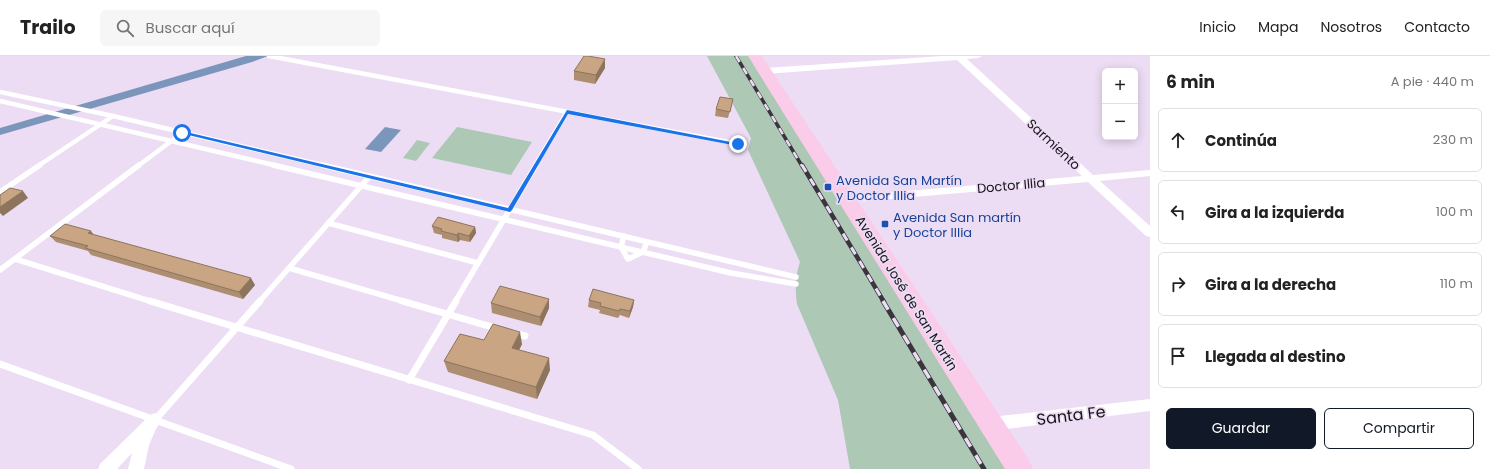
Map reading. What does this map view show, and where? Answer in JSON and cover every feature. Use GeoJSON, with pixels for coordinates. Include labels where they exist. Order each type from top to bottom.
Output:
{"type":"FeatureCollection","features":[{"type":"Feature","properties":{"kind":"main road","name":"Avenida José de San Martín"},"geometry":{"type":"LineString","coordinates":[[760,64],[1020,469]]}},
{"type":"Feature","properties":{"kind":"street"},"geometry":{"type":"LineString","coordinates":[[760,64],[978,56]]}},
{"type":"Feature","properties":{"kind":"street","name":"Sarmiento"},"geometry":{"type":"LineString","coordinates":[[958,57],[1150,233]]}},
{"type":"Feature","properties":{"kind":"street","name":"Doctor Illia"},"geometry":{"type":"LineString","coordinates":[[848,200],[1150,173]]}},
{"type":"Feature","properties":{"kind":"street","name":"Santa Fe"},"geometry":{"type":"LineString","coordinates":[[991,424],[1150,405]]}},
{"type":"Feature","properties":{"kind":"street"},"geometry":{"type":"LineString","coordinates":[[106,469],[155,420]]}},
{"type":"Feature","properties":{"kind":"street"},"geometry":{"type":"LineString","coordinates":[[136,469],[142,444],[155,420]]}},
{"type":"Feature","properties":{"kind":"lane"},"geometry":{"type":"LineString","coordinates":[[269,56],[738,144]]}},
{"type":"Feature","properties":{"kind":"lane"},"geometry":{"type":"LineString","coordinates":[[0,92],[113,116],[796,277]]}},
{"type":"Feature","properties":{"kind":"lane"},"geometry":{"type":"LineString","coordinates":[[0,101],[172,140],[359,186],[731,273],[796,284]]}},
{"type":"Feature","properties":{"kind":"lane"},"geometry":{"type":"LineString","coordinates":[[409,380],[567,112]]}},
{"type":"Feature","properties":{"kind":"lane"},"geometry":{"type":"LineString","coordinates":[[0,192],[113,116]]}},
{"type":"Feature","properties":{"kind":"lane"},"geometry":{"type":"LineString","coordinates":[[0,270],[182,133]]}},
{"type":"Feature","properties":{"kind":"lane"},"geometry":{"type":"LineString","coordinates":[[155,420],[237,328],[359,186],[369,177]]}},
{"type":"Feature","properties":{"kind":"lane"},"geometry":{"type":"LineString","coordinates":[[328,223],[478,263]]}},
{"type":"Feature","properties":{"kind":"lane"},"geometry":{"type":"LineString","coordinates":[[624,236],[621,247],[628,259],[643,252],[647,242]]}},
{"type":"Feature","properties":{"kind":"lane"},"geometry":{"type":"LineString","coordinates":[[14,259],[593,435],[638,469]]}},
{"type":"Feature","properties":{"kind":"lane"},"geometry":{"type":"LineString","coordinates":[[289,268],[525,336]]}},
{"type":"Feature","properties":{"kind":"lane"},"geometry":{"type":"LineString","coordinates":[[0,364],[291,469]]}},
{"type":"Feature","properties":{"kind":"green space"},"geometry":{"type":"Polygon","coordinates":[[[707,56],[755,56],[1020,469],[850,469],[838,400],[797,304],[796,283],[800,262],[748,150],[751,138],[707,56]]]}},
{"type":"Feature","properties":{"kind":"green space"},"geometry":{"type":"Polygon","coordinates":[[[457,127],[532,142],[511,175],[432,158],[457,127]]]}},
{"type":"Feature","properties":{"kind":"green space"},"geometry":{"type":"Polygon","coordinates":[[[417,140],[430,143],[416,161],[403,158],[417,140]]]}},
{"type":"Feature","properties":{"kind":"water"},"geometry":{"type":"Polygon","coordinates":[[[246,56],[268,56],[252,62],[0,135],[0,128],[246,56]]]}},
{"type":"Feature","properties":{"kind":"water"},"geometry":{"type":"Polygon","coordinates":[[[385,127],[401,130],[381,152],[365,149],[385,127]]]}},
{"type":"Feature","properties":{"kind":"building"},"geometry":{"type":"Polygon","coordinates":[[[584,56],[605,59],[596,75],[574,71],[584,56]]]}},
{"type":"Feature","properties":{"kind":"building"},"geometry":{"type":"Polygon","coordinates":[[[720,97],[733,99],[730,112],[716,109],[720,97]]]}},
{"type":"Feature","properties":{"kind":"building"},"geometry":{"type":"Polygon","coordinates":[[[10,188],[23,191],[0,207],[0,195],[10,188]]]}},
{"type":"Feature","properties":{"kind":"building"},"geometry":{"type":"Polygon","coordinates":[[[438,217],[475,227],[469,236],[441,231],[442,229],[432,226],[438,217]]]}},
{"type":"Feature","properties":{"kind":"building"},"geometry":{"type":"Polygon","coordinates":[[[65,224],[91,231],[88,233],[251,278],[239,292],[85,248],[88,246],[50,236],[65,224]]]}},
{"type":"Feature","properties":{"kind":"building"},"geometry":{"type":"Polygon","coordinates":[[[500,286],[549,299],[540,317],[491,303],[500,286]]]}},
{"type":"Feature","properties":{"kind":"building"},"geometry":{"type":"Polygon","coordinates":[[[593,289],[634,300],[630,311],[620,309],[619,311],[600,306],[601,303],[589,300],[593,289]]]}},
{"type":"Feature","properties":{"kind":"building"},"geometry":{"type":"Polygon","coordinates":[[[493,324],[520,332],[512,348],[549,358],[536,387],[444,361],[460,334],[484,340],[493,324]]]}},
{"type":"Feature","properties":{"kind":"railway"},"geometry":{"type":"LineString","coordinates":[[736,56],[802,166]]}},
{"type":"Feature","properties":{"kind":"railway"},"geometry":{"type":"LineString","coordinates":[[802,165],[884,302]]}},
{"type":"Feature","properties":{"kind":"railway"},"geometry":{"type":"LineString","coordinates":[[883,301],[984,469]]}},
{"type":"Feature","properties":{"kind":"place","name":"Avenida San Martín y Doctor Illia"},"geometry":{"type":"Point","coordinates":[828,187]}},
{"type":"Feature","properties":{"kind":"place","name":"Avenida San martín y Doctor Illia"},"geometry":{"type":"Point","coordinates":[885,224]}},
{"type":"Feature","properties":{"kind":"route"},"geometry":{"type":"LineString","coordinates":[[182,133],[510,210],[567,112],[738,144]]}}]}
